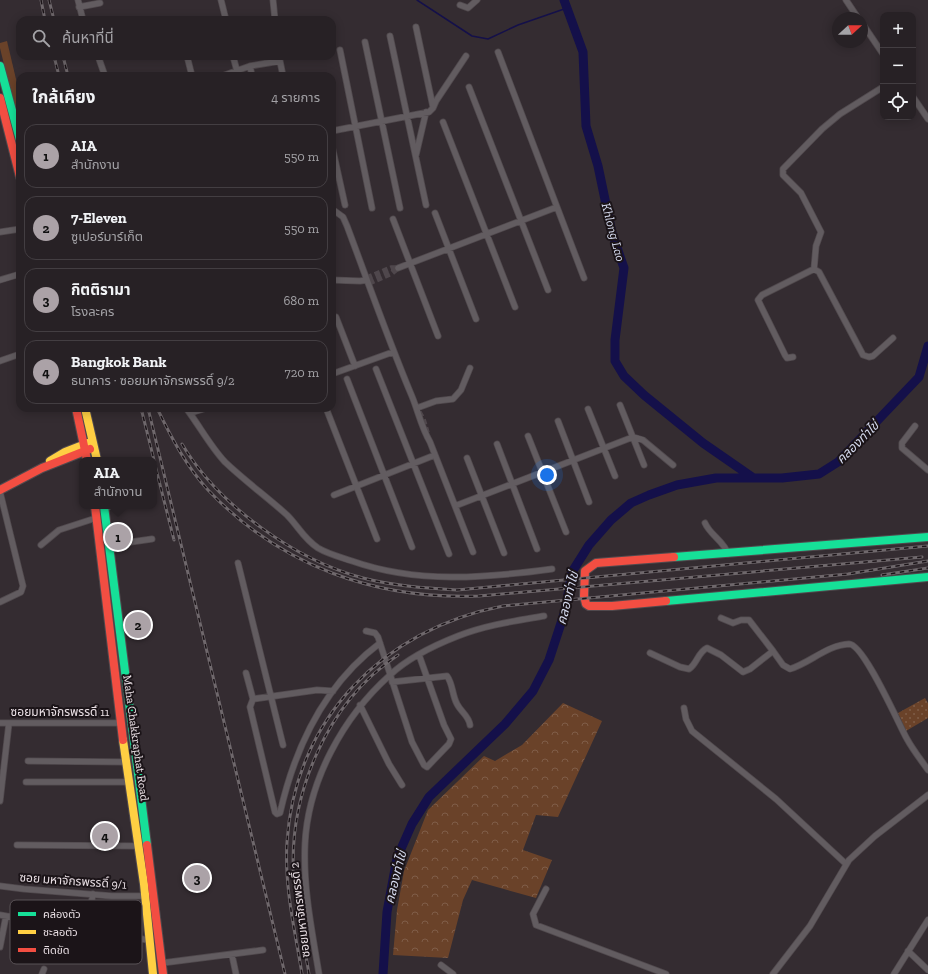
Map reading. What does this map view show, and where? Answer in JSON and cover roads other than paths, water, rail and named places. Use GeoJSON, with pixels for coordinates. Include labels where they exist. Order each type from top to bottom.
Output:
{"type":"FeatureCollection","features":[{"type":"Feature","properties":{"kind":"main road"},"geometry":{"type":"LineString","coordinates":[[0,66],[16,125]]}},
{"type":"Feature","properties":{"kind":"main road"},"geometry":{"type":"LineString","coordinates":[[0,98],[16,161]]}},
{"type":"Feature","properties":{"kind":"main road"},"geometry":{"type":"LineString","coordinates":[[77,412],[86,457]]}},
{"type":"Feature","properties":{"kind":"main road"},"geometry":{"type":"LineString","coordinates":[[86,412],[96,457]]}},
{"type":"Feature","properties":{"kind":"main road"},"geometry":{"type":"LineString","coordinates":[[0,491],[42,468],[65,452],[94,444]]}},
{"type":"Feature","properties":{"kind":"main road","name":"Maha Chakkraphat Road"},"geometry":{"type":"LineString","coordinates":[[95,509],[121,724],[145,896],[148,940],[153,974]]}},
{"type":"Feature","properties":{"kind":"main road","name":"Maha Chakkraphat Road"},"geometry":{"type":"LineString","coordinates":[[104,509],[110,545],[129,717],[141,785],[163,974]]}},
{"type":"Feature","properties":{"kind":"main road"},"geometry":{"type":"LineString","coordinates":[[928,537],[591,564],[585,571],[585,601],[589,606],[612,606],[928,577]]}},
{"type":"Feature","properties":{"kind":"street"},"geometry":{"type":"LineString","coordinates":[[78,0],[82,16]]}},
{"type":"Feature","properties":{"kind":"street"},"geometry":{"type":"LineString","coordinates":[[221,0],[225,16]]}},
{"type":"Feature","properties":{"kind":"street"},"geometry":{"type":"LineString","coordinates":[[273,0],[275,16]]}},
{"type":"Feature","properties":{"kind":"street"},"geometry":{"type":"LineString","coordinates":[[460,5],[468,8],[477,0]]}},
{"type":"Feature","properties":{"kind":"street"},"geometry":{"type":"LineString","coordinates":[[846,0],[854,12]]}},
{"type":"Feature","properties":{"kind":"street"},"geometry":{"type":"LineString","coordinates":[[79,7],[100,3]]}},
{"type":"Feature","properties":{"kind":"street"},"geometry":{"type":"LineString","coordinates":[[416,27],[433,108]]}},
{"type":"Feature","properties":{"kind":"street"},"geometry":{"type":"LineString","coordinates":[[868,32],[880,50]]}},
{"type":"Feature","properties":{"kind":"street"},"geometry":{"type":"LineString","coordinates":[[390,36],[426,205]]}},
{"type":"Feature","properties":{"kind":"street"},"geometry":{"type":"LineString","coordinates":[[365,42],[400,208]]}},
{"type":"Feature","properties":{"kind":"street"},"geometry":{"type":"LineString","coordinates":[[340,50],[372,208]]}},
{"type":"Feature","properties":{"kind":"street"},"geometry":{"type":"LineString","coordinates":[[498,52],[584,278]]}},
{"type":"Feature","properties":{"kind":"street"},"geometry":{"type":"LineString","coordinates":[[336,130],[426,112],[433,108],[436,101],[466,56]]}},
{"type":"Feature","properties":{"kind":"street"},"geometry":{"type":"LineString","coordinates":[[99,60],[104,72]]}},
{"type":"Feature","properties":{"kind":"street"},"geometry":{"type":"LineString","coordinates":[[188,60],[191,72]]}},
{"type":"Feature","properties":{"kind":"street"},"geometry":{"type":"LineString","coordinates":[[235,60],[237,71]]}},
{"type":"Feature","properties":{"kind":"street"},"geometry":{"type":"LineString","coordinates":[[234,72],[272,60]]}},
{"type":"Feature","properties":{"kind":"street"},"geometry":{"type":"LineString","coordinates":[[280,60],[282,72]]}},
{"type":"Feature","properties":{"kind":"street"},"geometry":{"type":"LineString","coordinates":[[250,66],[251,72]]}},
{"type":"Feature","properties":{"kind":"street"},"geometry":{"type":"LineString","coordinates":[[469,87],[548,290]]}},
{"type":"Feature","properties":{"kind":"street"},"geometry":{"type":"LineString","coordinates":[[814,269],[816,246],[820,232],[804,198],[783,175],[783,169],[822,129],[840,114],[880,89]]}},
{"type":"Feature","properties":{"kind":"street"},"geometry":{"type":"LineString","coordinates":[[916,101],[928,119]]}},
{"type":"Feature","properties":{"kind":"street"},"geometry":{"type":"LineString","coordinates":[[416,157],[426,112]]}},
{"type":"Feature","properties":{"kind":"street"},"geometry":{"type":"LineString","coordinates":[[443,122],[514,307]]}},
{"type":"Feature","properties":{"kind":"street"},"geometry":{"type":"LineString","coordinates":[[336,164],[345,205]]}},
{"type":"Feature","properties":{"kind":"street"},"geometry":{"type":"LineString","coordinates":[[398,268],[557,207]]}},
{"type":"Feature","properties":{"kind":"street"},"geometry":{"type":"LineString","coordinates":[[336,212],[343,217],[393,352],[417,408],[422,428],[430,442],[473,552]]}},
{"type":"Feature","properties":{"kind":"street"},"geometry":{"type":"LineString","coordinates":[[435,213],[476,318]]}},
{"type":"Feature","properties":{"kind":"street"},"geometry":{"type":"LineString","coordinates":[[392,219],[438,336]]}},
{"type":"Feature","properties":{"kind":"street"},"geometry":{"type":"LineString","coordinates":[[0,232],[16,230]]}},
{"type":"Feature","properties":{"kind":"street"},"geometry":{"type":"LineString","coordinates":[[814,269],[819,272],[863,355],[866,357],[873,356],[893,338]]}},
{"type":"Feature","properties":{"kind":"street"},"geometry":{"type":"LineString","coordinates":[[793,357],[788,358],[785,355],[758,300],[762,295],[814,269]]}},
{"type":"Feature","properties":{"kind":"street"},"geometry":{"type":"LineString","coordinates":[[0,280],[16,275]]}},
{"type":"Feature","properties":{"kind":"street"},"geometry":{"type":"LineString","coordinates":[[336,280],[367,280]]}},
{"type":"Feature","properties":{"kind":"street"},"geometry":{"type":"LineString","coordinates":[[336,317],[355,366]]}},
{"type":"Feature","properties":{"kind":"street"},"geometry":{"type":"LineString","coordinates":[[336,373],[393,352]]}},
{"type":"Feature","properties":{"kind":"street"},"geometry":{"type":"LineString","coordinates":[[0,361],[16,355]]}},
{"type":"Feature","properties":{"kind":"street"},"geometry":{"type":"LineString","coordinates":[[417,408],[436,401],[453,399],[461,390],[470,368]]}},
{"type":"Feature","properties":{"kind":"street"},"geometry":{"type":"LineString","coordinates":[[376,369],[449,554]]}},
{"type":"Feature","properties":{"kind":"street"},"geometry":{"type":"LineString","coordinates":[[347,379],[412,547]]}},
{"type":"Feature","properties":{"kind":"street"},"geometry":{"type":"LineString","coordinates":[[620,405],[644,465]]}},
{"type":"Feature","properties":{"kind":"street"},"geometry":{"type":"LineString","coordinates":[[588,409],[615,476]]}},
{"type":"Feature","properties":{"kind":"street"},"geometry":{"type":"LineString","coordinates":[[194,412],[190,413],[224,460],[287,516],[309,541],[331,554],[366,566],[401,574],[428,576],[485,576],[552,569]]}},
{"type":"Feature","properties":{"kind":"street"},"geometry":{"type":"LineString","coordinates":[[328,412],[377,539]]}},
{"type":"Feature","properties":{"kind":"street"},"geometry":{"type":"LineString","coordinates":[[558,421],[589,502]]}},
{"type":"Feature","properties":{"kind":"street"},"geometry":{"type":"LineString","coordinates":[[916,426],[902,443],[902,448],[928,470]]}},
{"type":"Feature","properties":{"kind":"street"},"geometry":{"type":"LineString","coordinates":[[528,436],[566,532]]}},
{"type":"Feature","properties":{"kind":"street"},"geometry":{"type":"LineString","coordinates":[[455,506],[633,437],[642,440],[673,465]]}},
{"type":"Feature","properties":{"kind":"street"},"geometry":{"type":"LineString","coordinates":[[497,444],[537,549]]}},
{"type":"Feature","properties":{"kind":"street"},"geometry":{"type":"LineString","coordinates":[[334,496],[435,455]]}},
{"type":"Feature","properties":{"kind":"street"},"geometry":{"type":"LineString","coordinates":[[467,458],[504,552]]}},
{"type":"Feature","properties":{"kind":"street"},"geometry":{"type":"LineString","coordinates":[[0,491],[23,586],[21,592],[0,602]]}},
{"type":"Feature","properties":{"kind":"street"},"geometry":{"type":"LineString","coordinates":[[41,545],[59,530],[96,518]]}},
{"type":"Feature","properties":{"kind":"street"},"geometry":{"type":"LineString","coordinates":[[705,523],[710,531],[725,546],[728,554]]}},
{"type":"Feature","properties":{"kind":"street"},"geometry":{"type":"LineString","coordinates":[[110,545],[152,539]]}},
{"type":"Feature","properties":{"kind":"street"},"geometry":{"type":"LineString","coordinates":[[238,564],[283,745]]}},
{"type":"Feature","properties":{"kind":"street","name":"ซอยมหาจักรพรรดิ์ 2"},"geometry":{"type":"LineString","coordinates":[[319,974],[305,880],[306,828],[326,762],[340,736],[360,705],[391,674],[419,655],[457,636],[474,630],[496,624],[544,616]]}},
{"type":"Feature","properties":{"kind":"street"},"geometry":{"type":"LineString","coordinates":[[721,618],[733,623],[741,620],[749,620],[783,665],[790,669],[823,652],[846,644],[854,646],[878,681],[908,740],[928,770]]}},
{"type":"Feature","properties":{"kind":"street"},"geometry":{"type":"LineString","coordinates":[[366,631],[375,633],[380,643],[412,742],[424,765],[427,767],[449,744],[451,739],[444,725],[419,655]]}},
{"type":"Feature","properties":{"kind":"street"},"geometry":{"type":"LineString","coordinates":[[246,673],[253,699],[250,707],[275,812],[279,814],[291,769],[303,739],[319,710],[357,662],[380,643]]}},
{"type":"Feature","properties":{"kind":"street"},"geometry":{"type":"LineString","coordinates":[[650,653],[690,669],[693,667],[702,650],[707,648],[716,652],[743,672],[750,669],[773,651]]}},
{"type":"Feature","properties":{"kind":"street"},"geometry":{"type":"LineString","coordinates":[[392,682],[426,677],[447,676],[457,704],[469,719],[470,725]]}},
{"type":"Feature","properties":{"kind":"street"},"geometry":{"type":"LineString","coordinates":[[253,699],[271,695],[317,690],[333,691]]}},
{"type":"Feature","properties":{"kind":"street"},"geometry":{"type":"LineString","coordinates":[[360,705],[388,764],[402,785]]}},
{"type":"Feature","properties":{"kind":"street"},"geometry":{"type":"LineString","coordinates":[[684,708],[686,719],[692,731],[776,799],[846,864]]}},
{"type":"Feature","properties":{"kind":"street","name":"ซอยมหาจักรพรรดิ์ 11"},"geometry":{"type":"LineString","coordinates":[[0,723],[121,724]]}},
{"type":"Feature","properties":{"kind":"street"},"geometry":{"type":"LineString","coordinates":[[0,802],[9,723]]}},
{"type":"Feature","properties":{"kind":"street"},"geometry":{"type":"LineString","coordinates":[[28,762],[126,762]]}},
{"type":"Feature","properties":{"kind":"street"},"geometry":{"type":"LineString","coordinates":[[26,782],[130,782],[141,785]]}},
{"type":"Feature","properties":{"kind":"street"},"geometry":{"type":"LineString","coordinates":[[773,974],[810,926],[846,864],[875,836],[928,796]]}},
{"type":"Feature","properties":{"kind":"street"},"geometry":{"type":"LineString","coordinates":[[17,845],[138,846]]}},
{"type":"Feature","properties":{"kind":"street","name":"ซอย มหาจักรพรรดิ์ 9/1"},"geometry":{"type":"LineString","coordinates":[[0,886],[93,894],[145,896]]}},
{"type":"Feature","properties":{"kind":"street"},"geometry":{"type":"LineString","coordinates":[[546,889],[532,914],[536,925],[666,974]]}},
{"type":"Feature","properties":{"kind":"street"},"geometry":{"type":"LineString","coordinates":[[92,900],[93,894]]}},
{"type":"Feature","properties":{"kind":"street"},"geometry":{"type":"LineString","coordinates":[[0,946],[3,916]]}},
{"type":"Feature","properties":{"kind":"street"},"geometry":{"type":"LineString","coordinates":[[894,974],[908,951],[926,927],[928,920]]}},
{"type":"Feature","properties":{"kind":"street"},"geometry":{"type":"LineString","coordinates":[[142,939],[148,940]]}},
{"type":"Feature","properties":{"kind":"street"},"geometry":{"type":"LineString","coordinates":[[162,963],[263,950]]}},
{"type":"Feature","properties":{"kind":"street"},"geometry":{"type":"LineString","coordinates":[[908,951],[928,970]]}},
{"type":"Feature","properties":{"kind":"street"},"geometry":{"type":"LineString","coordinates":[[232,955],[236,974]]}},
{"type":"Feature","properties":{"kind":"street"},"geometry":{"type":"LineString","coordinates":[[441,965],[453,974]]}},
{"type":"Feature","properties":{"kind":"waterway"},"geometry":{"type":"LineString","coordinates":[[417,0],[472,36],[488,39],[518,25],[567,8]]}},
{"type":"Feature","properties":{"kind":"waterway","name":"Khlong Lao"},"geometry":{"type":"LineString","coordinates":[[564,0],[583,52],[586,126],[598,166],[612,233],[624,268],[615,340],[615,361],[624,376],[644,395],[703,443],[752,477]]}},
{"type":"Feature","properties":{"kind":"waterway","name":"คลองท่าไข่"},"geometry":{"type":"LineString","coordinates":[[383,974],[387,912],[397,858],[412,824],[429,797],[505,724],[533,691],[549,660],[565,611],[572,572],[589,545],[611,520],[631,503],[677,485],[716,478],[782,478],[819,474],[838,462],[919,377],[928,346]]}},
{"type":"Feature","properties":{"kind":"tunnel"},"geometry":{"type":"LineString","coordinates":[[367,278],[391,268],[398,268]]}},
{"type":"Feature","properties":{"kind":"tunnel"},"geometry":{"type":"LineString","coordinates":[[369,283],[392,273],[398,268]]}},
{"type":"Feature","properties":{"kind":"tunnel"},"geometry":{"type":"LineString","coordinates":[[419,412],[423,419],[428,436]]}},
{"type":"Feature","properties":{"kind":"railway"},"geometry":{"type":"LineString","coordinates":[[41,0],[44,16]]}},
{"type":"Feature","properties":{"kind":"railway"},"geometry":{"type":"LineString","coordinates":[[49,0],[53,16]]}},
{"type":"Feature","properties":{"kind":"railway"},"geometry":{"type":"LineString","coordinates":[[55,60],[58,72]]}},
{"type":"Feature","properties":{"kind":"railway"},"geometry":{"type":"LineString","coordinates":[[64,60],[67,72]]}},
{"type":"Feature","properties":{"kind":"railway"},"geometry":{"type":"LineString","coordinates":[[142,412],[153,457]]}},
{"type":"Feature","properties":{"kind":"railway"},"geometry":{"type":"LineString","coordinates":[[149,412],[285,974]]}},
{"type":"Feature","properties":{"kind":"railway"},"geometry":{"type":"LineString","coordinates":[[159,412],[180,451],[200,481],[236,517],[266,539],[298,558],[332,573],[367,584],[403,592],[441,596],[479,596],[922,557]]}},
{"type":"Feature","properties":{"kind":"railway"},"geometry":{"type":"LineString","coordinates":[[182,444],[197,467],[216,488],[260,527],[285,544],[337,570],[375,581],[398,585],[457,590],[928,546]]}},
{"type":"Feature","properties":{"kind":"railway"},"geometry":{"type":"LineString","coordinates":[[157,473],[174,540]]}},
{"type":"Feature","properties":{"kind":"railway"},"geometry":{"type":"LineString","coordinates":[[302,974],[291,908],[286,859],[294,797],[307,756],[327,719],[353,686],[384,658],[420,635],[460,618],[503,606],[848,574],[928,561]]}},
{"type":"Feature","properties":{"kind":"railway"},"geometry":{"type":"LineString","coordinates":[[882,575],[928,568]]}},
{"type":"Feature","properties":{"kind":"railway"},"geometry":{"type":"LineString","coordinates":[[309,974],[294,881],[294,849],[297,817],[305,785],[316,754],[332,725],[350,699],[373,675],[398,655]]}},
{"type":"Feature","properties":{"kind":"place","name":"AIA"},"geometry":{"type":"Point","coordinates":[118,537]}},
{"type":"Feature","properties":{"kind":"place","name":"7-Eleven"},"geometry":{"type":"Point","coordinates":[138,625]}},
{"type":"Feature","properties":{"kind":"place","name":"Bangkok Bank"},"geometry":{"type":"Point","coordinates":[105,836]}},
{"type":"Feature","properties":{"kind":"place","name":"กิตติรามา"},"geometry":{"type":"Point","coordinates":[197,878]}}]}
